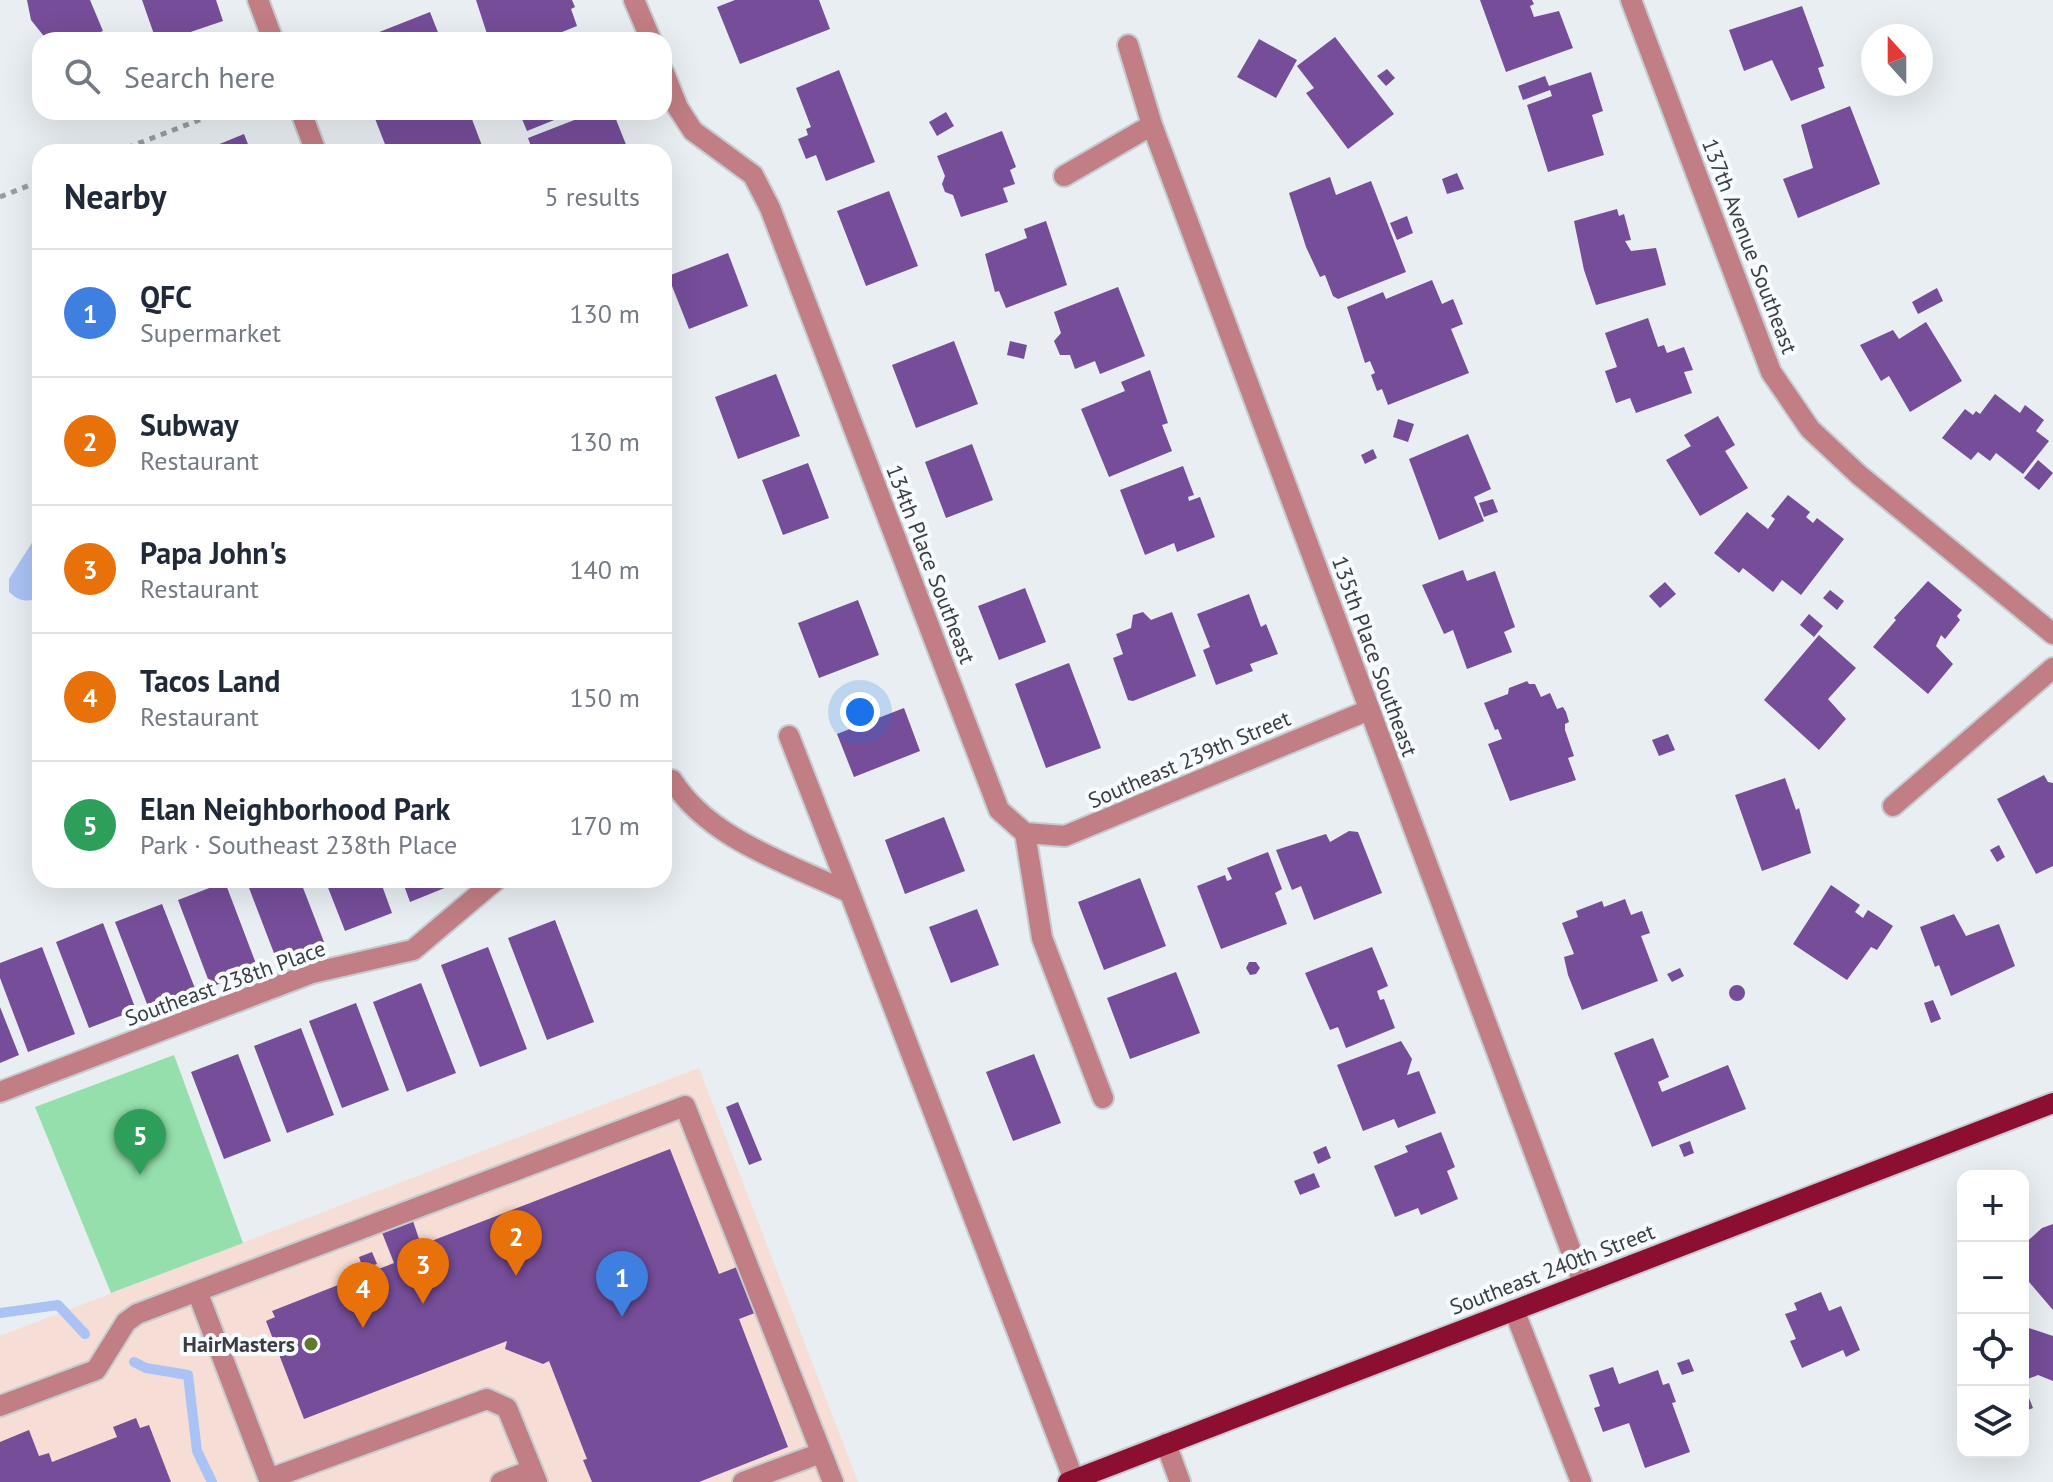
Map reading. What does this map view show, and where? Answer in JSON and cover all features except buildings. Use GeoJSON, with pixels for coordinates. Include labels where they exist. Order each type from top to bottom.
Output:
{"type":"FeatureCollection","features":[{"type":"Feature","properties":{"kind":"main road","name":"Southeast 240th Street"},"geometry":{"type":"LineString","coordinates":[[1071,1481],[2053,1103]]}},
{"type":"Feature","properties":{"kind":"street"},"geometry":{"type":"LineString","coordinates":[[258,0],[270,32]]}},
{"type":"Feature","properties":{"kind":"street"},"geometry":{"type":"LineString","coordinates":[[634,0],[648,32]]}},
{"type":"Feature","properties":{"kind":"street","name":"137th Avenue Southeast"},"geometry":{"type":"LineString","coordinates":[[1631,0],[1771,372],[1810,429],[1840,457],[2053,634]]}},
{"type":"Feature","properties":{"kind":"street","name":"135th Place Southeast"},"geometry":{"type":"LineString","coordinates":[[1128,45],[1152,125],[1583,1283]]}},
{"type":"Feature","properties":{"kind":"street","name":"134th Place Southeast"},"geometry":{"type":"LineString","coordinates":[[672,93],[693,131],[753,175],[760,187],[999,810],[1025,833]]}},
{"type":"Feature","properties":{"kind":"street"},"geometry":{"type":"LineString","coordinates":[[304,120],[313,144]]}},
{"type":"Feature","properties":{"kind":"street"},"geometry":{"type":"LineString","coordinates":[[1064,176],[1152,125]]}},
{"type":"Feature","properties":{"kind":"street"},"geometry":{"type":"LineString","coordinates":[[1893,806],[2053,668]]}},
{"type":"Feature","properties":{"kind":"street","name":"Southeast 239th Street"},"geometry":{"type":"LineString","coordinates":[[1025,833],[1065,836],[1369,710]]}},
{"type":"Feature","properties":{"kind":"street"},"geometry":{"type":"LineString","coordinates":[[789,736],[1071,1481]]}},
{"type":"Feature","properties":{"kind":"street"},"geometry":{"type":"LineString","coordinates":[[672,780],[695,811],[714,827],[850,893]]}},
{"type":"Feature","properties":{"kind":"street"},"geometry":{"type":"LineString","coordinates":[[1025,833],[1042,938],[1103,1098]]}},
{"type":"Feature","properties":{"kind":"street","name":"Southeast 238th Place"},"geometry":{"type":"LineString","coordinates":[[0,1092],[312,973],[413,950],[487,888]]}},
{"type":"Feature","properties":{"kind":"street"},"geometry":{"type":"LineString","coordinates":[[0,1406],[96,1370],[126,1322],[137,1314],[685,1106],[833,1482]]}},
{"type":"Feature","properties":{"kind":"street"},"geometry":{"type":"LineString","coordinates":[[197,1291],[270,1480],[487,1399],[507,1408],[534,1476],[501,1482]]}},
{"type":"Feature","properties":{"kind":"street"},"geometry":{"type":"LineString","coordinates":[[1514,1310],[1581,1482]]}},
{"type":"Feature","properties":{"kind":"street"},"geometry":{"type":"LineString","coordinates":[[1166,1444],[1180,1482]]}},
{"type":"Feature","properties":{"kind":"street"},"geometry":{"type":"LineString","coordinates":[[743,1482],[821,1453]]}},
{"type":"Feature","properties":{"kind":"path"},"geometry":{"type":"LineString","coordinates":[[137,144],[199,120]]}},
{"type":"Feature","properties":{"kind":"path"},"geometry":{"type":"LineString","coordinates":[[0,197],[32,184]]}},
{"type":"Feature","properties":{"kind":"shaded area"},"geometry":{"type":"Polygon","coordinates":[[[699,1068],[858,1482],[0,1482],[0,1336],[699,1068]]]}},
{"type":"Feature","properties":{"kind":"green space"},"geometry":{"type":"Polygon","coordinates":[[[174,1055],[243,1243],[111,1293],[35,1107],[174,1055]]]}},
{"type":"Feature","properties":{"kind":"water"},"geometry":{"type":"Polygon","coordinates":[[[32,543],[32,599],[20,599],[9,592],[9,579],[32,543]]]}},
{"type":"Feature","properties":{"kind":"waterway"},"geometry":{"type":"LineString","coordinates":[[0,1313],[58,1305],[85,1334]]}},
{"type":"Feature","properties":{"kind":"waterway"},"geometry":{"type":"LineString","coordinates":[[134,1362],[146,1368],[188,1375],[197,1451],[212,1482]]}},
{"type":"Feature","properties":{"kind":"place","name":"Elan Neighborhood Park"},"geometry":{"type":"Point","coordinates":[140,1175]}},
{"type":"Feature","properties":{"kind":"place","name":"Subway"},"geometry":{"type":"Point","coordinates":[516,1276]}},
{"type":"Feature","properties":{"kind":"place","name":"Papa John's"},"geometry":{"type":"Point","coordinates":[423,1304]}},
{"type":"Feature","properties":{"kind":"place","name":"QFC"},"geometry":{"type":"Point","coordinates":[622,1317]}},
{"type":"Feature","properties":{"kind":"place","name":"Tacos Land"},"geometry":{"type":"Point","coordinates":[363,1328]}},
{"type":"Feature","properties":{"kind":"place","name":"HairMasters"},"geometry":{"type":"Point","coordinates":[311,1344]}}]}
